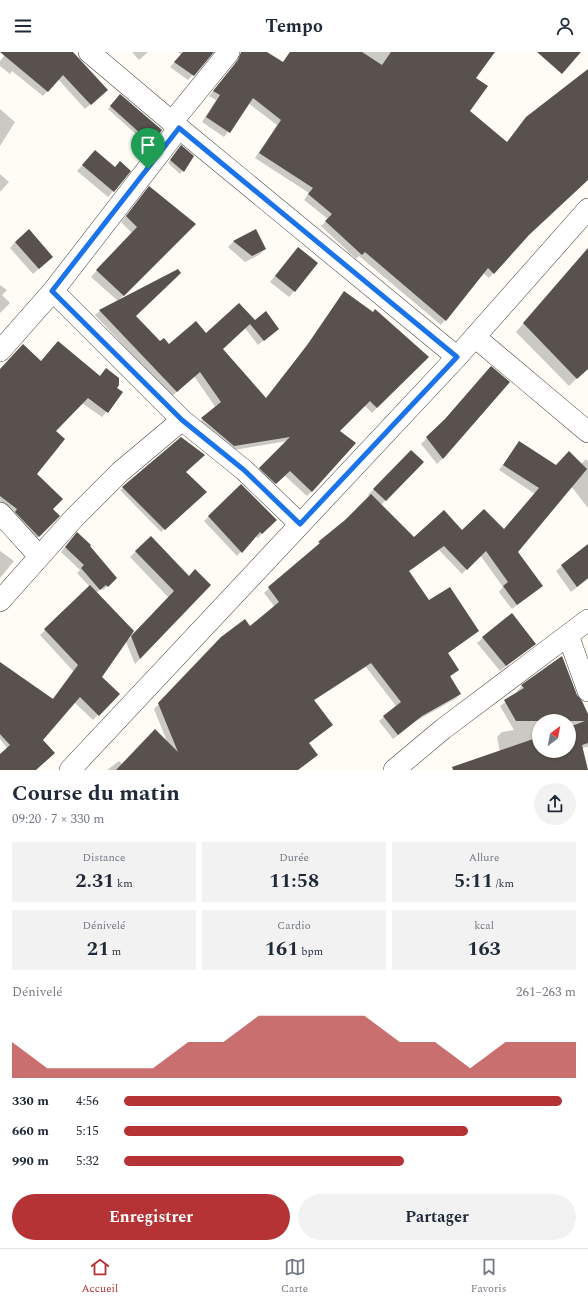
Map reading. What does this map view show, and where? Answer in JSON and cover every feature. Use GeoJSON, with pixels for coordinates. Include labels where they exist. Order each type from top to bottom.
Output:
{"type":"FeatureCollection","features":[{"type":"Feature","properties":{"kind":"street"},"geometry":{"type":"LineString","coordinates":[[89,52],[457,357]]}},
{"type":"Feature","properties":{"kind":"street"},"geometry":{"type":"LineString","coordinates":[[0,351],[52,291],[229,52]]}},
{"type":"Feature","properties":{"kind":"street"},"geometry":{"type":"LineString","coordinates":[[70,770],[457,357],[588,209]]}},
{"type":"Feature","properties":{"kind":"street"},"geometry":{"type":"LineString","coordinates":[[52,291],[182,420],[244,470],[300,524]]}},
{"type":"Feature","properties":{"kind":"street"},"geometry":{"type":"LineString","coordinates":[[475,336],[588,432]]}},
{"type":"Feature","properties":{"kind":"street"},"geometry":{"type":"LineString","coordinates":[[0,601],[39,556],[120,472],[182,420]]}},
{"type":"Feature","properties":{"kind":"street"},"geometry":{"type":"LineString","coordinates":[[0,513],[39,556]]}},
{"type":"Feature","properties":{"kind":"street"},"geometry":{"type":"LineString","coordinates":[[394,770],[443,729],[588,620]]}},
{"type":"Feature","properties":{"kind":"street"},"geometry":{"type":"LineString","coordinates":[[568,635],[588,691]]}},
{"type":"Feature","properties":{"kind":"building"},"geometry":{"type":"Polygon","coordinates":[[[0,52],[73,52],[108,90],[91,105],[63,75],[48,92],[0,52]]]}},
{"type":"Feature","properties":{"kind":"building"},"geometry":{"type":"Polygon","coordinates":[[[183,52],[214,52],[194,76],[174,62],[183,52]]]}},
{"type":"Feature","properties":{"kind":"building"},"geometry":{"type":"Polygon","coordinates":[[[241,52],[267,52],[283,62],[290,52],[362,52],[382,65],[391,52],[495,52],[476,78],[488,86],[470,111],[507,142],[526,117],[588,69],[588,180],[529,235],[494,274],[488,268],[446,321],[365,252],[362,255],[325,221],[332,214],[308,194],[313,188],[259,153],[281,120],[253,98],[230,133],[206,117],[220,95],[213,91],[238,60],[241,52]]]}},
{"type":"Feature","properties":{"kind":"building"},"geometry":{"type":"Polygon","coordinates":[[[537,52],[581,52],[562,74],[537,52]]]}},
{"type":"Feature","properties":{"kind":"building"},"geometry":{"type":"Polygon","coordinates":[[[120,94],[162,130],[152,144],[110,106],[120,94]]]}},
{"type":"Feature","properties":{"kind":"building"},"geometry":{"type":"Polygon","coordinates":[[[181,145],[194,156],[184,172],[170,160],[181,145]]]}},
{"type":"Feature","properties":{"kind":"building"},"geometry":{"type":"Polygon","coordinates":[[[95,150],[115,167],[120,161],[131,171],[114,192],[82,165],[95,150]]]}},
{"type":"Feature","properties":{"kind":"building"},"geometry":{"type":"Polygon","coordinates":[[[149,186],[196,224],[124,296],[96,270],[137,227],[126,216],[149,186]]]}},
{"type":"Feature","properties":{"kind":"building"},"geometry":{"type":"Polygon","coordinates":[[[29,229],[53,257],[39,269],[15,242],[29,229]]]}},
{"type":"Feature","properties":{"kind":"building"},"geometry":{"type":"Polygon","coordinates":[[[256,229],[266,249],[252,256],[233,241],[256,229]]]}},
{"type":"Feature","properties":{"kind":"building"},"geometry":{"type":"Polygon","coordinates":[[[298,247],[318,263],[295,292],[275,276],[298,247]]]}},
{"type":"Feature","properties":{"kind":"building"},"geometry":{"type":"Polygon","coordinates":[[[588,248],[588,369],[577,379],[523,323],[588,248]]]}},
{"type":"Feature","properties":{"kind":"building"},"geometry":{"type":"Polygon","coordinates":[[[178,269],[181,273],[136,316],[160,341],[164,338],[169,344],[196,321],[206,333],[239,303],[255,320],[266,311],[279,329],[264,341],[250,324],[223,349],[266,398],[308,344],[344,291],[373,312],[375,309],[429,357],[377,408],[370,401],[340,431],[356,443],[312,492],[290,471],[276,484],[259,468],[290,437],[234,446],[201,418],[221,402],[200,372],[177,392],[99,310],[178,269]]]}},
{"type":"Feature","properties":{"kind":"building"},"geometry":{"type":"Polygon","coordinates":[[[58,341],[100,376],[106,368],[119,378],[119,385],[117,388],[123,392],[108,413],[88,398],[56,431],[65,439],[37,474],[63,499],[53,509],[60,516],[39,537],[15,512],[17,509],[0,496],[0,369],[23,344],[41,361],[58,341]]]}},
{"type":"Feature","properties":{"kind":"building"},"geometry":{"type":"Polygon","coordinates":[[[491,366],[510,382],[443,459],[426,437],[445,419],[491,366]]]}},
{"type":"Feature","properties":{"kind":"building"},"geometry":{"type":"Polygon","coordinates":[[[181,437],[205,455],[186,472],[207,492],[165,530],[122,487],[181,437]]]}},
{"type":"Feature","properties":{"kind":"building"},"geometry":{"type":"Polygon","coordinates":[[[519,441],[556,465],[569,451],[587,469],[518,552],[543,586],[517,605],[503,586],[508,582],[486,551],[467,570],[444,546],[409,571],[429,600],[450,587],[479,631],[448,653],[459,670],[450,676],[461,694],[422,716],[398,735],[383,716],[401,702],[371,663],[314,700],[333,725],[309,743],[318,755],[298,770],[116,770],[155,729],[178,752],[158,703],[221,637],[245,619],[250,626],[279,602],[268,587],[320,543],[318,542],[345,520],[371,494],[414,537],[444,510],[462,530],[484,509],[504,529],[539,488],[503,465],[519,441]]]}},
{"type":"Feature","properties":{"kind":"building"},"geometry":{"type":"Polygon","coordinates":[[[411,450],[424,462],[386,501],[373,489],[411,450]]]}},
{"type":"Feature","properties":{"kind":"building"},"geometry":{"type":"Polygon","coordinates":[[[241,484],[277,520],[262,534],[260,532],[242,553],[208,516],[241,484]]]}},
{"type":"Feature","properties":{"kind":"building"},"geometry":{"type":"Polygon","coordinates":[[[77,532],[91,545],[90,546],[117,578],[108,587],[106,585],[100,590],[81,568],[84,565],[65,547],[77,532]]]}},
{"type":"Feature","properties":{"kind":"building"},"geometry":{"type":"Polygon","coordinates":[[[151,536],[189,576],[195,569],[211,585],[140,659],[131,636],[174,591],[135,551],[151,536]]]}},
{"type":"Feature","properties":{"kind":"building"},"geometry":{"type":"Polygon","coordinates":[[[588,544],[588,578],[577,587],[561,565],[588,544]]]}},
{"type":"Feature","properties":{"kind":"building"},"geometry":{"type":"Polygon","coordinates":[[[90,585],[134,631],[102,677],[120,694],[99,716],[80,697],[43,740],[55,753],[36,770],[0,770],[0,754],[10,745],[0,734],[0,662],[53,699],[78,665],[44,629],[90,585]]]}},
{"type":"Feature","properties":{"kind":"building"},"geometry":{"type":"Polygon","coordinates":[[[512,613],[536,644],[506,666],[482,637],[512,613]]]}},
{"type":"Feature","properties":{"kind":"building"},"geometry":{"type":"Polygon","coordinates":[[[562,656],[577,695],[582,701],[588,714],[588,743],[582,745],[588,770],[453,770],[452,767],[532,739],[532,758],[576,758],[576,724],[585,721],[576,721],[576,714],[532,714],[532,721],[516,721],[504,700],[524,688],[521,685],[562,656]]]}},
{"type":"Feature","properties":{"kind":"route"},"geometry":{"type":"LineString","coordinates":[[179,128],[457,357],[300,524],[244,470],[182,420],[52,291],[148,169],[179,128]]}}]}
